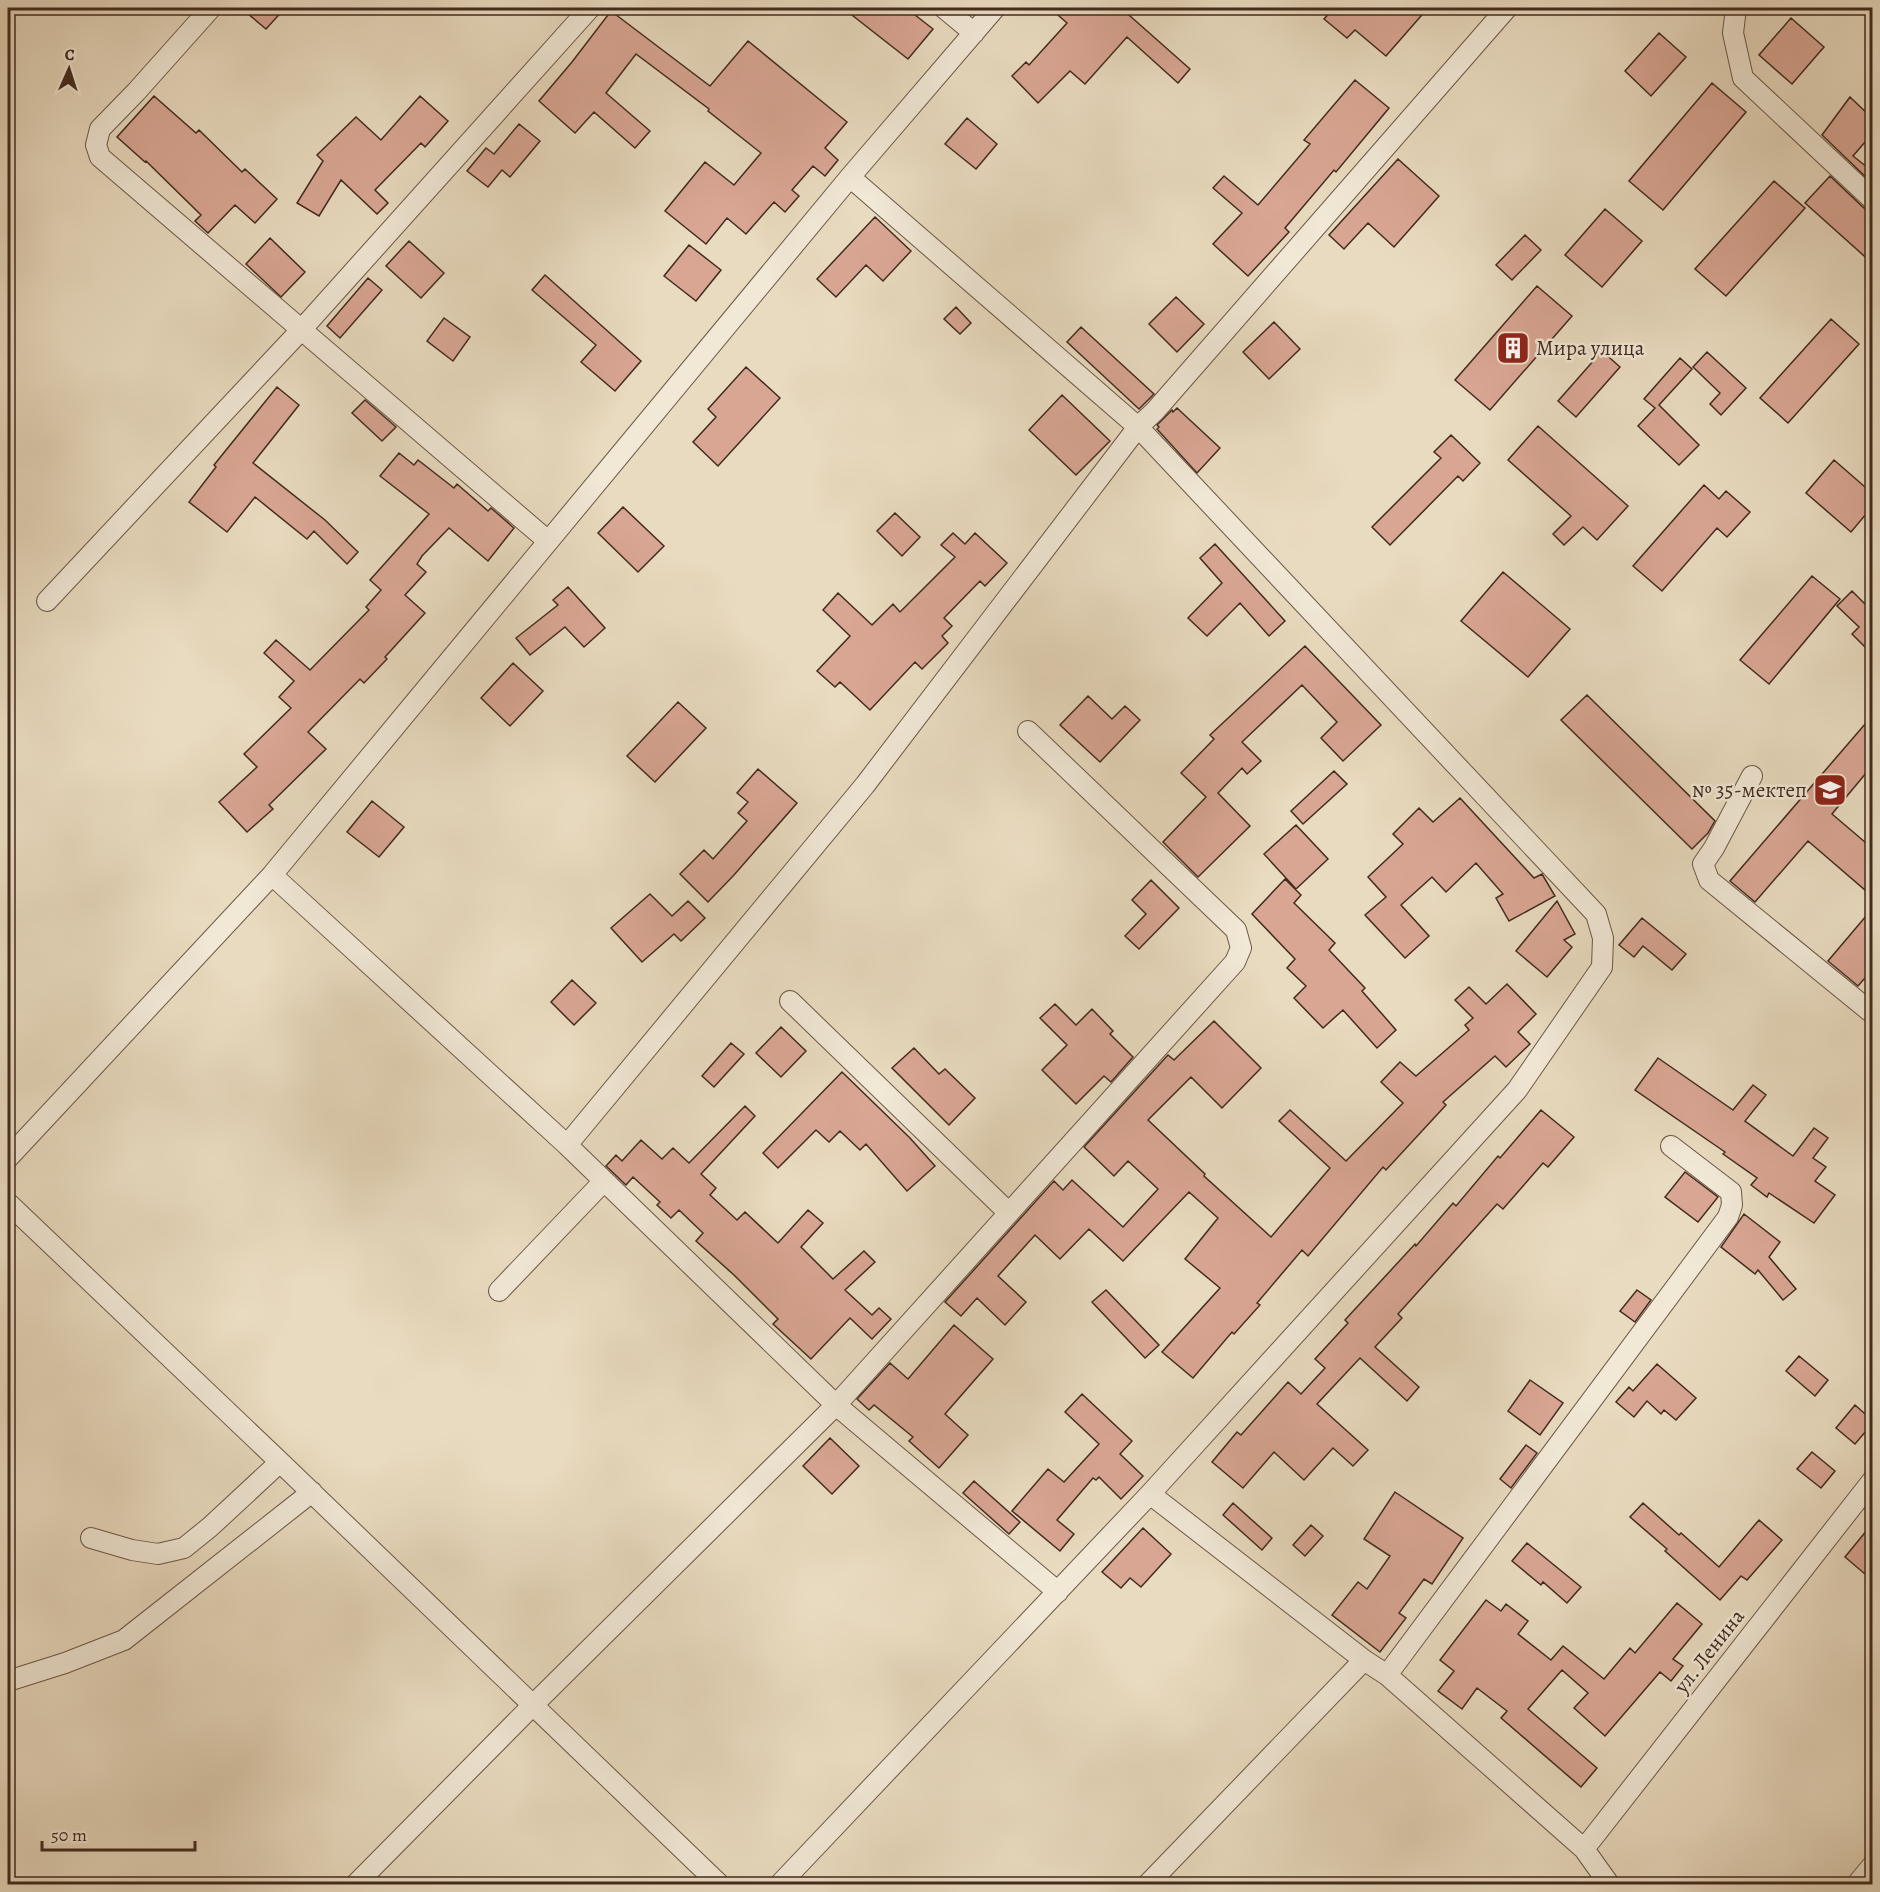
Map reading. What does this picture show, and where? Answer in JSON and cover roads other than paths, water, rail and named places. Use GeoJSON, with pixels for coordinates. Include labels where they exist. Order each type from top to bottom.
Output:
{"type":"FeatureCollection","features":[{"type":"Feature","properties":{"kind":"street"},"geometry":{"type":"LineString","coordinates":[[211,8],[100,129],[96,145],[100,157],[548,541]]}},
{"type":"Feature","properties":{"kind":"street"},"geometry":{"type":"LineString","coordinates":[[46,601],[302,329],[590,8]]}},
{"type":"Feature","properties":{"kind":"street"},"geometry":{"type":"LineString","coordinates":[[944,8],[974,33]]}},
{"type":"Feature","properties":{"kind":"street"},"geometry":{"type":"LineString","coordinates":[[8,1158],[272,875],[850,177],[995,8]]}},
{"type":"Feature","properties":{"kind":"street"},"geometry":{"type":"LineString","coordinates":[[567,1145],[865,785],[1138,427],[1163,402],[1507,8]]}},
{"type":"Feature","properties":{"kind":"street"},"geometry":{"type":"LineString","coordinates":[[1736,8],[1733,33],[1743,78],[1872,199]]}},
{"type":"Feature","properties":{"kind":"street"},"geometry":{"type":"LineString","coordinates":[[780,1884],[1150,1494],[1517,1090],[1602,967],[1604,938],[1596,914],[1138,427],[850,177]]}},
{"type":"Feature","properties":{"kind":"street"},"geometry":{"type":"LineString","coordinates":[[356,1884],[533,1705],[836,1406],[1235,962],[1241,948],[1236,930],[1028,731]]}},
{"type":"Feature","properties":{"kind":"street"},"geometry":{"type":"LineString","coordinates":[[1752,776],[1704,864],[1709,880],[1872,1013]]}},
{"type":"Feature","properties":{"kind":"street"},"geometry":{"type":"LineString","coordinates":[[272,875],[567,1145],[836,1406],[1058,1592]]}},
{"type":"Feature","properties":{"kind":"street"},"geometry":{"type":"LineString","coordinates":[[790,1001],[1009,1213]]}},
{"type":"Feature","properties":{"kind":"street"},"geometry":{"type":"LineString","coordinates":[[1387,1675],[1728,1217],[1732,1205],[1731,1192],[1671,1146]]}},
{"type":"Feature","properties":{"kind":"street"},"geometry":{"type":"LineString","coordinates":[[499,1291],[604,1181]]}},
{"type":"Feature","properties":{"kind":"street"},"geometry":{"type":"LineString","coordinates":[[8,1203],[719,1884]]}},
{"type":"Feature","properties":{"kind":"street"},"geometry":{"type":"LineString","coordinates":[[91,1538],[132,1550],[158,1554],[184,1548],[280,1462]]}},
{"type":"Feature","properties":{"kind":"street","name":"ул. Ленина"},"geometry":{"type":"LineString","coordinates":[[1584,1849],[1872,1482]]}},
{"type":"Feature","properties":{"kind":"street"},"geometry":{"type":"LineString","coordinates":[[8,1681],[124,1641],[312,1492]]}},
{"type":"Feature","properties":{"kind":"street"},"geometry":{"type":"LineString","coordinates":[[1150,1494],[1387,1675],[1584,1849],[1609,1884]]}},
{"type":"Feature","properties":{"kind":"street"},"geometry":{"type":"LineString","coordinates":[[1148,1884],[1365,1660]]}},
{"type":"Feature","properties":{"kind":"street"},"geometry":{"type":"LineString","coordinates":[[1857,1884],[1872,1866]]}},
{"type":"Feature","properties":{"kind":"place","name":"Мира улица"},"geometry":{"type":"Point","coordinates":[1513,348]}},
{"type":"Feature","properties":{"kind":"place","name":"№ 35-мектеп"},"geometry":{"type":"Point","coordinates":[1830,790]}}]}
